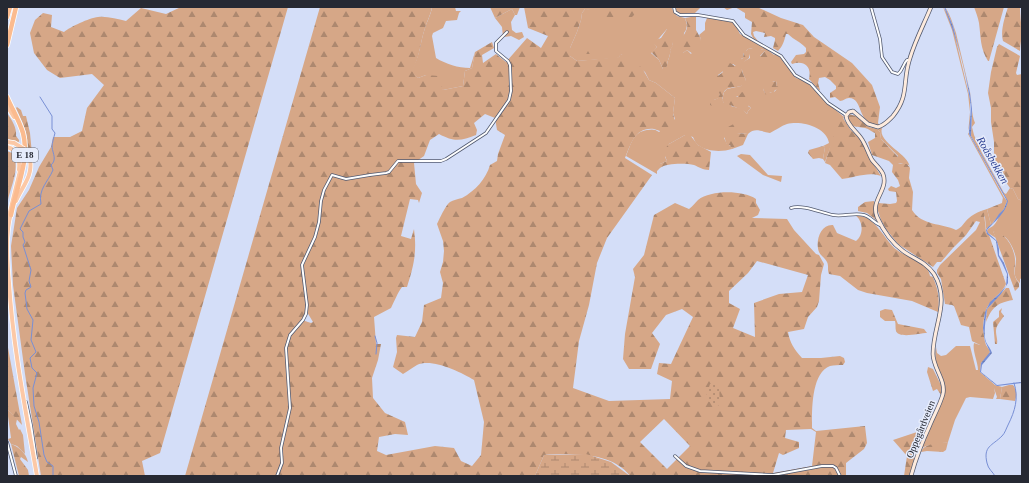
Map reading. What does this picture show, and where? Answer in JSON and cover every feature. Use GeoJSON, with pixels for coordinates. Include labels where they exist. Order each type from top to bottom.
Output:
{"type":"FeatureCollection","features":[{"type":"Feature","properties":{"kind":"highway"},"geometry":{"type":"LineString","coordinates":[[7,18],[10,7]]}},
{"type":"Feature","properties":{"kind":"highway"},"geometry":{"type":"LineString","coordinates":[[7,33],[15,7]]}},
{"type":"Feature","properties":{"kind":"highway"},"geometry":{"type":"LineString","coordinates":[[7,45],[15,7]]}},
{"type":"Feature","properties":{"kind":"highway","name":"E 18"},"geometry":{"type":"LineString","coordinates":[[7,96],[21,128],[25,148],[24,163],[11,215],[7,257],[14,342],[36,476]]}},
{"type":"Feature","properties":{"kind":"highway","name":"E 18"},"geometry":{"type":"LineString","coordinates":[[7,106],[17,122],[22,141],[22,162],[7,227]]}},
{"type":"Feature","properties":{"kind":"highway"},"geometry":{"type":"LineString","coordinates":[[7,142],[14,143],[24,149],[30,160],[31,166],[30,175],[17,198],[11,215]]}},
{"type":"Feature","properties":{"kind":"highway"},"geometry":{"type":"LineString","coordinates":[[7,147],[15,150],[19,157],[16,183]]}},
{"type":"Feature","properties":{"kind":"highway","name":"E 18"},"geometry":{"type":"LineString","coordinates":[[7,280],[13,342],[36,476]]}},
{"type":"Feature","properties":{"kind":"main road"},"geometry":{"type":"LineString","coordinates":[[846,115],[849,112],[855,112],[868,124],[875,127],[881,127],[896,112],[903,100],[909,60],[931,7]]}},
{"type":"Feature","properties":{"kind":"main road","name":"Oppegårdveien"},"geometry":{"type":"LineString","coordinates":[[846,115],[848,122],[862,139],[871,158],[884,175],[884,184],[875,207],[881,224],[897,246],[929,267],[937,280],[942,294],[933,356],[943,384],[943,394],[923,441],[911,476]]}},
{"type":"Feature","properties":{"kind":"street"},"geometry":{"type":"LineString","coordinates":[[674,7],[675,11],[680,16],[698,15],[734,22],[744,35],[781,56],[795,75],[811,84],[828,103],[846,115]]}},
{"type":"Feature","properties":{"kind":"street"},"geometry":{"type":"LineString","coordinates":[[871,7],[880,39],[882,57],[892,72],[898,74],[905,62],[909,60]]}},
{"type":"Feature","properties":{"kind":"street"},"geometry":{"type":"LineString","coordinates":[[277,476],[282,462],[281,448],[290,408],[286,348],[290,335],[303,320],[306,314],[307,305],[302,265],[315,237],[319,222],[321,200],[328,181],[332,174],[346,179],[370,174],[386,173],[389,172],[398,161],[441,161],[486,134],[509,100],[511,91],[510,66],[508,62],[496,51],[496,43],[506,32]]}},
{"type":"Feature","properties":{"kind":"street","name":"Oppegårdveien"},"geometry":{"type":"LineString","coordinates":[[791,208],[799,206],[839,216],[860,214],[869,217],[878,224],[881,224]]}},
{"type":"Feature","properties":{"kind":"street"},"geometry":{"type":"LineString","coordinates":[[7,442],[16,476]]}},
{"type":"Feature","properties":{"kind":"street"},"geometry":{"type":"LineString","coordinates":[[675,456],[686,466],[700,471],[773,475],[822,466],[832,466],[836,468],[840,476]]}},
{"type":"Feature","properties":{"kind":"green space"},"geometry":{"type":"Polygon","coordinates":[[[181,7],[288,7],[160,453],[142,461],[145,476],[41,476],[13,285],[11,246],[17,208],[29,190],[39,167],[51,147],[53,137],[70,137],[82,131],[87,108],[104,85],[92,74],[60,78],[47,70],[34,53],[30,33],[35,20],[43,13],[52,15],[51,27],[64,32],[80,23],[98,17],[126,21],[141,8],[166,14],[181,7]]]}},
{"type":"Feature","properties":{"kind":"green space"},"geometry":{"type":"Polygon","coordinates":[[[320,7],[432,7],[423,34],[417,60],[412,71],[418,78],[426,75],[439,76],[443,90],[463,86],[465,71],[472,68],[475,52],[492,42],[494,48],[482,55],[483,63],[496,54],[506,62],[527,38],[541,48],[548,36],[528,28],[524,7],[637,7],[637,12],[629,20],[614,20],[585,9],[582,13],[577,32],[570,48],[570,56],[577,61],[619,57],[620,54],[626,55],[642,68],[649,80],[656,83],[675,98],[673,113],[675,122],[669,131],[666,133],[654,129],[648,129],[642,131],[638,134],[629,147],[625,158],[652,175],[607,238],[597,263],[589,305],[579,341],[573,388],[609,401],[670,399],[672,381],[657,374],[659,363],[671,364],[693,317],[682,309],[666,315],[652,333],[660,344],[651,369],[629,369],[623,359],[625,334],[635,277],[633,269],[644,255],[654,215],[675,203],[689,209],[698,200],[711,194],[727,192],[743,194],[756,199],[756,203],[760,210],[758,215],[752,218],[787,219],[794,230],[816,254],[819,255],[824,264],[817,307],[808,317],[804,329],[788,332],[793,346],[802,358],[840,356],[844,358],[845,362],[843,365],[830,366],[819,376],[814,393],[812,428],[816,431],[865,426],[867,443],[864,449],[846,463],[846,476],[630,476],[613,462],[602,458],[578,454],[566,454],[544,455],[535,476],[185,476],[320,7]],[[485,114],[474,123],[477,130],[476,135],[458,140],[439,134],[430,140],[424,156],[414,163],[416,184],[422,193],[419,203],[418,200],[410,199],[401,236],[411,239],[414,229],[415,252],[411,272],[407,287],[402,287],[391,308],[374,317],[376,344],[381,344],[372,378],[373,398],[385,413],[405,422],[408,435],[395,434],[379,437],[377,451],[386,455],[435,446],[454,448],[461,461],[472,466],[481,455],[484,422],[474,380],[454,370],[430,363],[417,365],[403,374],[393,367],[397,352],[397,335],[415,337],[422,322],[424,305],[441,298],[443,283],[440,272],[444,251],[443,241],[437,224],[441,215],[450,202],[462,198],[476,188],[483,180],[490,165],[497,161],[505,135],[497,130],[495,118],[485,114]],[[757,261],[748,273],[729,291],[729,303],[740,309],[733,328],[755,337],[754,303],[779,294],[802,292],[808,275],[757,261]],[[306,311],[302,320],[311,323],[313,322],[306,311]],[[664,419],[640,442],[667,469],[690,446],[664,419]],[[811,429],[786,430],[785,438],[799,442],[799,448],[783,455],[779,453],[773,473],[812,466],[816,432],[811,429]]]}},
{"type":"Feature","properties":{"kind":"green space"},"geometry":{"type":"Polygon","coordinates":[[[432,7],[455,7],[456,11],[461,11],[457,20],[446,21],[443,28],[433,33],[432,36],[436,58],[448,64],[470,68],[475,52],[472,68],[465,71],[463,86],[443,90],[426,75],[418,78],[411,71],[418,55],[432,7]]]}},
{"type":"Feature","properties":{"kind":"green space"},"geometry":{"type":"Polygon","coordinates":[[[490,7],[520,7],[517,15],[515,15],[512,9],[495,18],[490,7]]]}},
{"type":"Feature","properties":{"kind":"green space"},"geometry":{"type":"Polygon","coordinates":[[[637,7],[671,7],[677,16],[685,18],[687,25],[684,33],[683,53],[687,50],[691,54],[701,39],[699,35],[705,30],[707,18],[710,18],[734,22],[740,34],[764,47],[761,50],[765,51],[760,56],[775,55],[771,51],[782,58],[796,78],[810,85],[844,117],[825,162],[823,159],[825,147],[823,146],[829,143],[827,137],[819,129],[799,123],[787,124],[770,133],[756,130],[748,134],[737,133],[737,131],[724,138],[732,149],[724,151],[706,149],[697,144],[693,137],[685,135],[669,144],[665,157],[667,161],[660,164],[657,174],[626,156],[633,139],[639,133],[650,129],[659,132],[675,119],[673,113],[675,98],[656,83],[649,80],[645,72],[621,54],[617,58],[577,61],[570,56],[570,48],[577,32],[582,13],[585,9],[637,12],[637,7]],[[667,29],[654,44],[657,47],[651,53],[659,60],[663,69],[667,66],[670,50],[673,45],[667,29]],[[753,48],[748,49],[743,54],[743,58],[741,59],[743,62],[750,58],[749,54],[753,48]],[[733,64],[718,75],[720,94],[719,98],[714,100],[724,103],[722,100],[724,92],[727,89],[741,86],[746,80],[742,70],[733,64]],[[777,81],[772,82],[763,89],[765,93],[774,92],[777,89],[781,89],[781,87],[778,88],[776,86],[777,81]],[[736,96],[731,106],[742,109],[747,114],[751,108],[739,96],[736,96]]]}},
{"type":"Feature","properties":{"kind":"green space"},"geometry":{"type":"Polygon","coordinates":[[[674,7],[701,7],[695,13],[681,14],[677,12],[674,7]]]}},
{"type":"Feature","properties":{"kind":"green space"},"geometry":{"type":"Polygon","coordinates":[[[723,7],[735,7],[727,10],[723,7]]]}},
{"type":"Feature","properties":{"kind":"green space"},"geometry":{"type":"Polygon","coordinates":[[[735,7],[757,7],[781,18],[803,25],[814,37],[852,63],[872,85],[880,107],[879,125],[872,124],[867,121],[854,99],[848,98],[840,101],[835,97],[830,98],[830,93],[836,89],[836,86],[830,80],[825,77],[819,78],[819,90],[809,79],[810,74],[806,65],[800,63],[792,64],[791,62],[796,55],[804,54],[806,52],[806,48],[802,44],[786,34],[778,51],[773,48],[775,38],[771,36],[764,37],[765,33],[756,31],[753,32],[758,41],[753,38],[751,34],[752,22],[745,18],[745,13],[735,7]]]}},
{"type":"Feature","properties":{"kind":"green space"},"geometry":{"type":"Polygon","coordinates":[[[943,7],[947,13],[954,32],[970,99],[970,112],[968,94],[952,30],[943,7]]]}},
{"type":"Feature","properties":{"kind":"green space"},"geometry":{"type":"Polygon","coordinates":[[[945,7],[956,33],[972,105],[953,26],[945,7]]]}},
{"type":"Feature","properties":{"kind":"green space"},"geometry":{"type":"Polygon","coordinates":[[[974,7],[1004,7],[989,61],[985,56],[982,47],[979,23],[974,7]]]}},
{"type":"Feature","properties":{"kind":"green space"},"geometry":{"type":"Polygon","coordinates":[[[1008,7],[1020,7],[1022,31],[1020,51],[1003,41],[1002,28],[1008,7]]]}},
{"type":"Feature","properties":{"kind":"green space"},"geometry":{"type":"Polygon","coordinates":[[[512,9],[515,15],[511,22],[512,30],[516,33],[522,32],[524,37],[519,40],[511,36],[503,37],[502,27],[495,18],[512,9]]]}},
{"type":"Feature","properties":{"kind":"green space"},"geometry":{"type":"Polygon","coordinates":[[[696,17],[696,30],[701,39],[698,50],[693,54],[687,50],[683,53],[680,46],[681,40],[687,28],[685,18],[696,17]]]}},
{"type":"Feature","properties":{"kind":"green space"},"geometry":{"type":"Polygon","coordinates":[[[667,29],[671,30],[673,46],[670,50],[667,66],[663,69],[659,60],[651,52],[657,47],[652,43],[653,41],[661,38],[667,29]]]}},
{"type":"Feature","properties":{"kind":"green space"},"geometry":{"type":"Polygon","coordinates":[[[999,44],[1020,56],[1016,73],[1017,75],[1022,74],[1022,201],[1018,199],[1013,189],[1010,188],[1001,175],[994,158],[991,108],[988,93],[991,72],[999,44]]]}},
{"type":"Feature","properties":{"kind":"green space"},"geometry":{"type":"Polygon","coordinates":[[[592,45],[594,47],[592,54],[584,54],[584,49],[592,45]]]}},
{"type":"Feature","properties":{"kind":"green space"},"geometry":{"type":"Polygon","coordinates":[[[759,46],[764,47],[778,58],[766,60],[760,57],[765,50],[757,49],[759,46]]]}},
{"type":"Feature","properties":{"kind":"green space"},"geometry":{"type":"Polygon","coordinates":[[[753,48],[755,54],[749,54],[749,58],[744,62],[741,62],[740,60],[743,58],[744,50],[746,51],[753,48]]]}},
{"type":"Feature","properties":{"kind":"green space"},"geometry":{"type":"Polygon","coordinates":[[[730,63],[735,66],[740,64],[746,80],[745,83],[739,87],[729,88],[724,92],[722,99],[724,103],[723,107],[718,108],[710,105],[710,102],[718,98],[720,94],[713,87],[715,78],[723,72],[723,68],[727,64],[730,63]]]}},
{"type":"Feature","properties":{"kind":"green space"},"geometry":{"type":"Polygon","coordinates":[[[776,80],[776,86],[780,87],[783,84],[783,88],[775,90],[773,94],[771,92],[766,95],[763,89],[764,83],[769,81],[774,82],[776,80]]]}},
{"type":"Feature","properties":{"kind":"green space"},"geometry":{"type":"Polygon","coordinates":[[[742,92],[748,94],[752,98],[750,105],[748,106],[751,108],[747,114],[743,110],[727,103],[726,94],[735,93],[737,97],[742,92]]]}},
{"type":"Feature","properties":{"kind":"green space"},"geometry":{"type":"Polygon","coordinates":[[[17,107],[21,110],[23,116],[26,116],[30,133],[32,154],[27,148],[26,132],[16,108],[17,107]]]}},
{"type":"Feature","properties":{"kind":"green space"},"geometry":{"type":"Polygon","coordinates":[[[972,110],[975,123],[972,127],[982,153],[1004,193],[1006,194],[1010,188],[1013,189],[1018,199],[1022,201],[1022,278],[1020,279],[1020,283],[1015,275],[1016,259],[1014,250],[1009,242],[1005,237],[993,231],[996,238],[987,231],[996,223],[1000,214],[1006,207],[1007,202],[971,136],[972,110]]]}},
{"type":"Feature","properties":{"kind":"green space"},"geometry":{"type":"Polygon","coordinates":[[[970,112],[970,124],[968,131],[970,112]]]}},
{"type":"Feature","properties":{"kind":"green space"},"geometry":{"type":"Polygon","coordinates":[[[7,113],[14,124],[16,136],[19,142],[7,139],[7,113]]]}},
{"type":"Feature","properties":{"kind":"green space"},"geometry":{"type":"Polygon","coordinates":[[[849,114],[859,117],[869,127],[877,129],[880,132],[881,139],[898,157],[898,163],[907,164],[910,168],[909,178],[913,192],[912,210],[921,219],[956,230],[973,215],[981,211],[984,213],[986,232],[989,235],[1006,284],[987,307],[985,312],[983,329],[986,345],[980,345],[972,341],[969,327],[961,325],[954,306],[945,304],[941,279],[937,273],[940,265],[976,230],[980,222],[976,221],[966,235],[941,262],[937,262],[933,267],[898,244],[886,229],[877,208],[878,203],[890,204],[896,203],[897,201],[896,192],[889,191],[888,189],[891,186],[896,188],[900,186],[898,180],[892,172],[893,165],[889,161],[872,155],[868,142],[875,138],[875,133],[866,128],[852,125],[847,116],[849,114]]]}},
{"type":"Feature","properties":{"kind":"green space"},"geometry":{"type":"Polygon","coordinates":[[[843,118],[850,129],[862,141],[869,157],[881,176],[866,174],[842,179],[830,165],[825,163],[833,137],[843,118]]]}},
{"type":"Feature","properties":{"kind":"green space"},"geometry":{"type":"Polygon","coordinates":[[[737,123],[740,127],[737,133],[748,134],[743,145],[732,149],[730,145],[727,145],[725,131],[729,126],[737,123]]]}},
{"type":"Feature","properties":{"kind":"green space"},"geometry":{"type":"Polygon","coordinates":[[[882,128],[884,139],[905,158],[909,163],[910,168],[909,165],[898,163],[898,156],[881,139],[880,132],[877,129],[882,128]]]}},
{"type":"Feature","properties":{"kind":"green space"},"geometry":{"type":"Polygon","coordinates":[[[968,132],[1004,197],[1003,198],[968,134],[968,132]]]}},
{"type":"Feature","properties":{"kind":"green space"},"geometry":{"type":"Polygon","coordinates":[[[685,135],[690,135],[698,145],[711,152],[709,170],[686,164],[671,164],[660,168],[659,167],[660,164],[667,161],[663,151],[669,144],[685,135]]]}},
{"type":"Feature","properties":{"kind":"green space"},"geometry":{"type":"Polygon","coordinates":[[[823,146],[825,147],[823,159],[813,159],[808,153],[809,150],[823,146]]]}},
{"type":"Feature","properties":{"kind":"green space"},"geometry":{"type":"Polygon","coordinates":[[[7,151],[12,153],[16,164],[8,200],[7,151]]]}},
{"type":"Feature","properties":{"kind":"green space"},"geometry":{"type":"Polygon","coordinates":[[[741,154],[750,155],[768,175],[782,176],[781,182],[763,175],[737,156],[741,154]]]}},
{"type":"Feature","properties":{"kind":"green space"},"geometry":{"type":"Polygon","coordinates":[[[1003,197],[1007,201],[1004,209],[991,225],[987,209],[1002,203],[1003,197]]]}},
{"type":"Feature","properties":{"kind":"green space"},"geometry":{"type":"Polygon","coordinates":[[[874,201],[876,220],[867,213],[858,211],[858,207],[865,202],[874,201]]]}},
{"type":"Feature","properties":{"kind":"green space"},"geometry":{"type":"Polygon","coordinates":[[[987,209],[991,225],[986,229],[985,217],[981,211],[987,209]]]}},
{"type":"Feature","properties":{"kind":"green space"},"geometry":{"type":"Polygon","coordinates":[[[856,216],[863,216],[869,219],[879,228],[892,246],[901,253],[922,263],[926,267],[930,276],[933,277],[937,290],[939,298],[938,312],[912,301],[858,290],[840,276],[829,274],[827,262],[819,252],[818,248],[818,239],[820,234],[825,227],[833,225],[837,233],[856,241],[859,238],[862,228],[860,221],[856,216]]]}},
{"type":"Feature","properties":{"kind":"green space"},"geometry":{"type":"Polygon","coordinates":[[[993,231],[1005,237],[1013,250],[1015,259],[1014,274],[1019,283],[1019,287],[1015,291],[993,231]]]}},
{"type":"Feature","properties":{"kind":"green space"},"geometry":{"type":"Polygon","coordinates":[[[1006,288],[1009,288],[1013,300],[995,307],[990,313],[986,322],[987,309],[1006,288]]]}},
{"type":"Feature","properties":{"kind":"green space"},"geometry":{"type":"Polygon","coordinates":[[[1002,308],[1001,312],[1004,316],[997,327],[997,344],[995,344],[993,322],[999,317],[999,311],[1002,308]]]}},
{"type":"Feature","properties":{"kind":"green space"},"geometry":{"type":"Polygon","coordinates":[[[885,309],[892,310],[898,324],[924,329],[927,333],[901,335],[896,331],[895,321],[885,321],[880,317],[880,311],[885,309]]]}},
{"type":"Feature","properties":{"kind":"green space"},"geometry":{"type":"Polygon","coordinates":[[[7,342],[22,425],[7,409],[7,342]]]}},
{"type":"Feature","properties":{"kind":"green space"},"geometry":{"type":"Polygon","coordinates":[[[974,343],[986,345],[990,351],[989,355],[981,363],[980,372],[995,385],[1002,387],[1000,399],[996,399],[997,397],[994,388],[995,393],[993,399],[966,398],[955,420],[948,442],[922,448],[921,447],[945,392],[936,364],[936,347],[937,353],[941,356],[946,355],[956,346],[970,346],[976,370],[978,370],[974,343]]]}},
{"type":"Feature","properties":{"kind":"green space"},"geometry":{"type":"Polygon","coordinates":[[[928,367],[933,369],[941,385],[941,395],[937,389],[933,391],[927,372],[928,367]]]}},
{"type":"Feature","properties":{"kind":"green space"},"geometry":{"type":"Polygon","coordinates":[[[710,384],[719,384],[720,406],[705,400],[710,384]]]}},
{"type":"Feature","properties":{"kind":"green space"},"geometry":{"type":"Polygon","coordinates":[[[1013,385],[1015,389],[1015,401],[1000,399],[1002,387],[1013,385]]]}},
{"type":"Feature","properties":{"kind":"green space"},"geometry":{"type":"Polygon","coordinates":[[[7,409],[17,419],[16,424],[23,435],[25,454],[17,446],[11,444],[8,439],[11,438],[7,409]]]}},
{"type":"Feature","properties":{"kind":"green space"},"geometry":{"type":"Polygon","coordinates":[[[926,429],[916,453],[910,476],[904,476],[907,456],[893,440],[926,429]]]}},
{"type":"Feature","properties":{"kind":"green space"},"geometry":{"type":"Polygon","coordinates":[[[948,442],[946,450],[943,452],[921,452],[929,445],[948,442]]]}},
{"type":"Feature","properties":{"kind":"green space"},"geometry":{"type":"Polygon","coordinates":[[[11,444],[17,447],[26,456],[28,462],[21,457],[20,459],[28,470],[29,476],[19,476],[11,444]]]}},
{"type":"Feature","properties":{"kind":"green space"},"geometry":{"type":"Polygon","coordinates":[[[586,454],[611,462],[630,476],[535,476],[544,455],[586,454]]]}},
{"type":"Feature","properties":{"kind":"water"},"geometry":{"type":"Polygon","coordinates":[[[944,7],[953,26],[961,59],[952,29],[944,7]]]}},
{"type":"Feature","properties":{"kind":"water"},"geometry":{"type":"Polygon","coordinates":[[[963,67],[970,93],[972,109],[971,136],[1008,201],[1005,209],[987,230],[988,233],[997,241],[999,255],[1008,274],[1008,283],[1001,294],[987,309],[985,338],[992,353],[982,365],[981,372],[997,385],[1022,383],[997,386],[980,372],[981,363],[990,352],[985,341],[983,328],[985,312],[990,302],[1006,286],[1007,274],[998,256],[996,241],[987,234],[986,230],[1004,209],[1007,201],[969,134],[971,104],[963,67]]]}},
{"type":"Feature","properties":{"kind":"waterway"},"geometry":{"type":"LineString","coordinates":[[40,97],[52,116],[52,129],[55,133],[52,147],[54,161],[51,165],[53,170],[42,190],[40,199],[41,204],[29,211],[20,229],[23,232],[25,242],[23,245],[31,270],[29,281],[31,287],[26,290],[25,293],[27,309],[33,320],[31,340],[36,352],[30,358],[32,368],[37,373],[33,388],[34,406],[39,422],[44,455],[47,462],[53,466],[53,476]]}},
{"type":"Feature","properties":{"kind":"waterway"},"geometry":{"type":"LineString","coordinates":[[375,336],[377,343],[376,354]]}},
{"type":"Feature","properties":{"kind":"waterway"},"geometry":{"type":"LineString","coordinates":[[995,476],[989,469],[986,453],[989,447],[1004,434],[1013,415],[1016,404],[1014,383]]}},
{"type":"Feature","properties":{"kind":"water label","name":"Roåsbekken"},"geometry":{"type":"Point","coordinates":[993,160]}}]}
